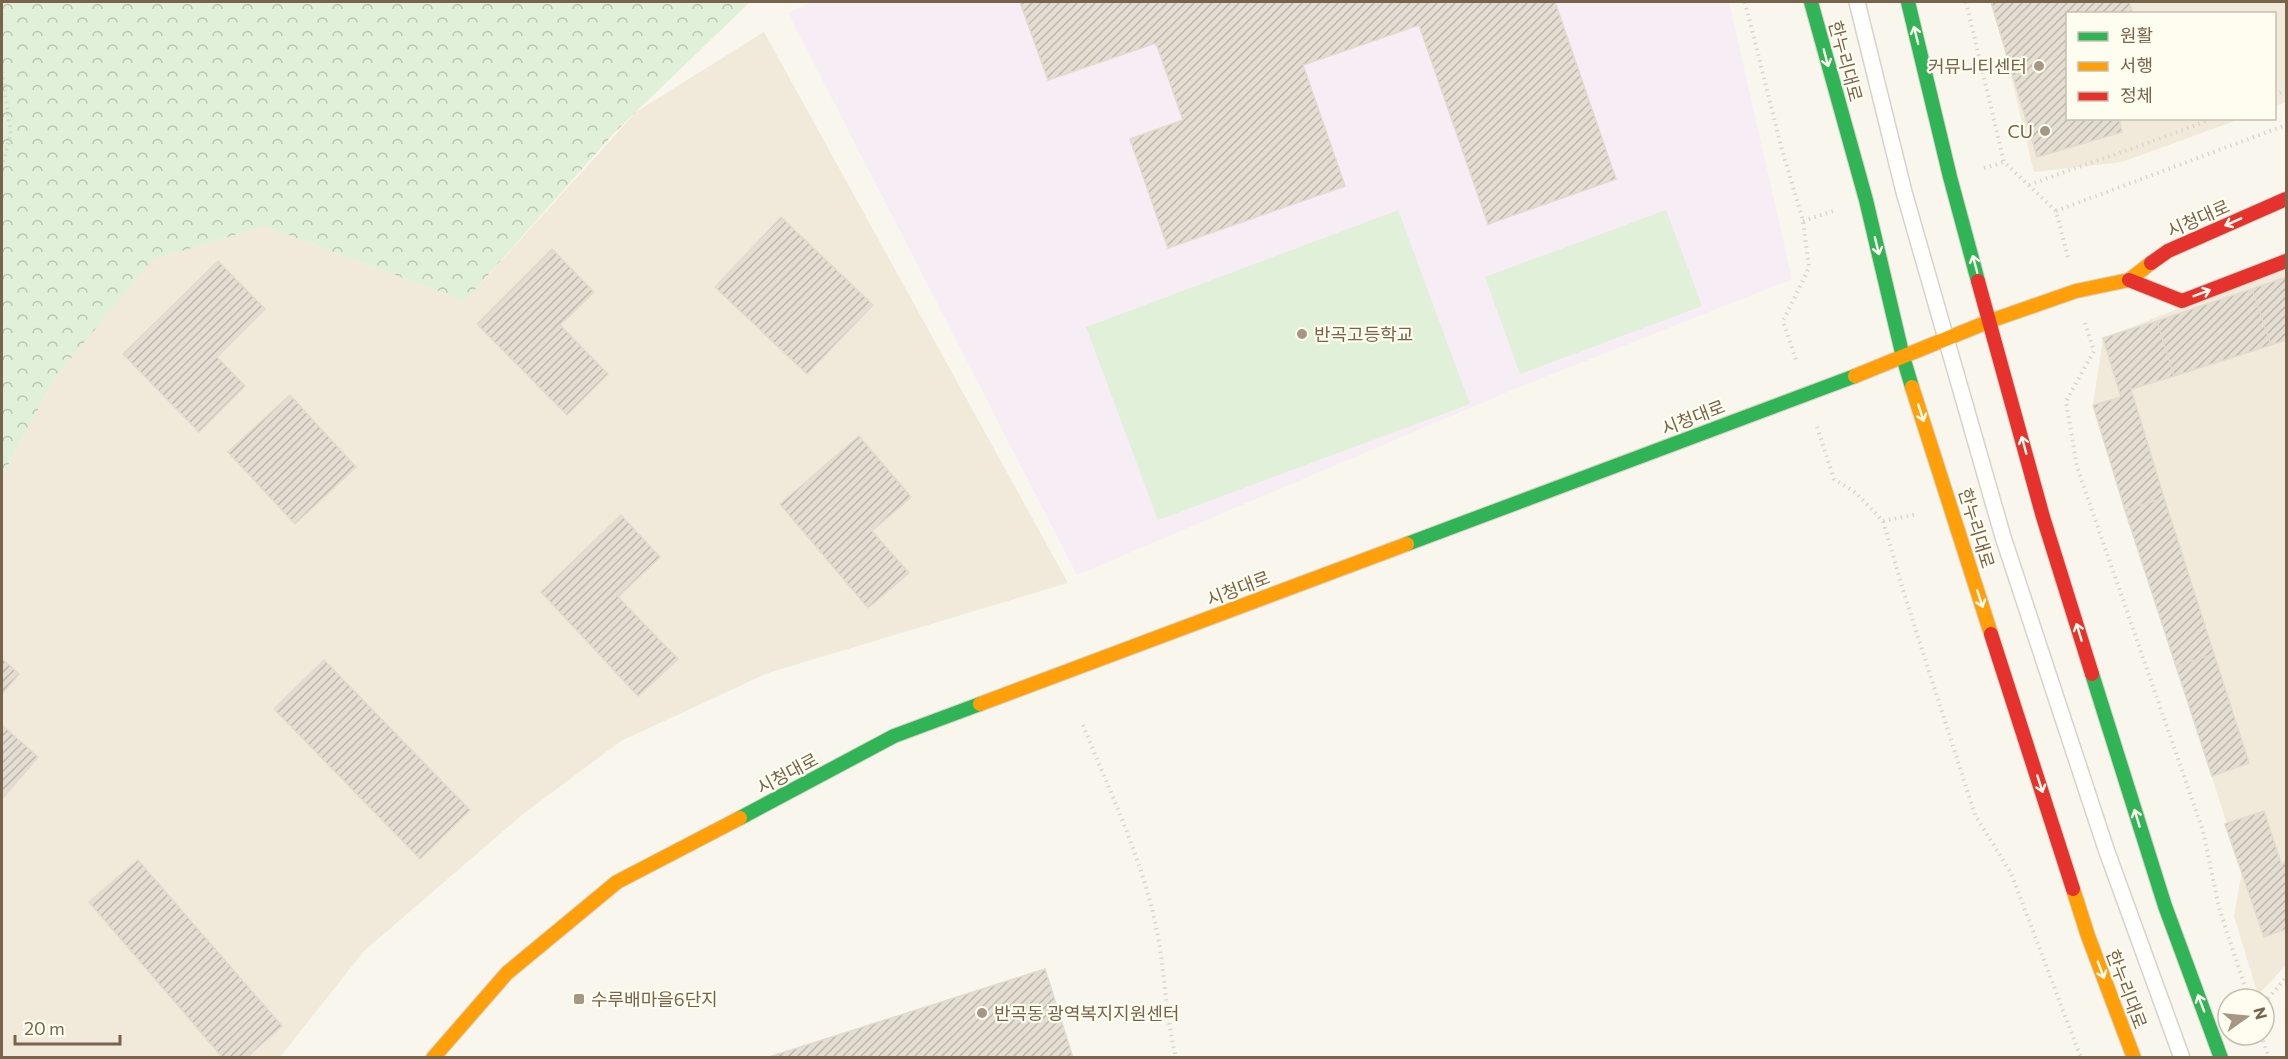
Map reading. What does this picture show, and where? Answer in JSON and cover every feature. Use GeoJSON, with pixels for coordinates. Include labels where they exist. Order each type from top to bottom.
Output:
{"type":"FeatureCollection","features":[{"type":"Feature","properties":{"kind":"street","name":"한누리대로"},"geometry":{"type":"LineString","coordinates":[[1811,2],[1866,200],[1898,325],[1903,357],[2088,936],[2134,1058]]}},
{"type":"Feature","properties":{"kind":"street"},"geometry":{"type":"LineString","coordinates":[[1908,2],[1950,177],[2043,517],[2165,906],[2221,1058]]}},
{"type":"Feature","properties":{"kind":"street","name":"시청대로"},"geometry":{"type":"LineString","coordinates":[[433,1058],[507,973],[617,882],[789,793],[894,735],[1903,357],[1990,321],[2076,291],[2128,280],[2168,251],[2286,199]]}},
{"type":"Feature","properties":{"kind":"street"},"geometry":{"type":"LineString","coordinates":[[2128,280],[2182,301],[2286,261]]}},
{"type":"Feature","properties":{"kind":"lane"},"geometry":{"type":"LineString","coordinates":[[1857,2],[1904,192],[2007,548],[2106,849],[2182,1058]]}},
{"type":"Feature","properties":{"kind":"path"},"geometry":{"type":"LineString","coordinates":[[2,2],[2,15]]}},
{"type":"Feature","properties":{"kind":"path"},"geometry":{"type":"LineString","coordinates":[[1745,2],[1781,146],[1803,221],[1809,268],[1784,321]]}},
{"type":"Feature","properties":{"kind":"path"},"geometry":{"type":"LineString","coordinates":[[1966,2],[2004,162],[2056,211],[2063,233],[2076,291],[2094,351],[2066,401],[2077,468],[2203,831],[2218,908],[2245,987]]}},
{"type":"Feature","properties":{"kind":"path"},"geometry":{"type":"LineString","coordinates":[[2,72],[11,134],[2,166]]}},
{"type":"Feature","properties":{"kind":"path"},"geometry":{"type":"LineString","coordinates":[[2029,185],[2115,153],[2159,140],[2208,120]]}},
{"type":"Feature","properties":{"kind":"path"},"geometry":{"type":"LineString","coordinates":[[2056,211],[2286,124]]}},
{"type":"Feature","properties":{"kind":"path"},"geometry":{"type":"LineString","coordinates":[[1834,479],[1856,493],[1883,521],[1975,815],[2012,873],[2080,1058]]}},
{"type":"Feature","properties":{"kind":"path"},"geometry":{"type":"LineString","coordinates":[[1083,725],[1135,856],[1155,921],[1170,1034],[1176,1058]]}},
{"type":"Feature","properties":{"kind":"path"},"geometry":{"type":"LineString","coordinates":[[2276,989],[2286,978]]}},
{"type":"Feature","properties":{"kind":"shaded area","name":"반곡고등학교"},"geometry":{"type":"Polygon","coordinates":[[[813,2],[1729,2],[1792,279],[1512,390],[1077,575],[788,13],[813,2]]]}},
{"type":"Feature","properties":{"kind":"shaded area"},"geometry":{"type":"Polygon","coordinates":[[[1993,2],[2286,2],[2286,102],[2276,106],[2276,12],[2066,12],[2066,120],[2237,120],[2122,162],[2034,172],[1993,2]]]}},
{"type":"Feature","properties":{"kind":"shaded area"},"geometry":{"type":"Polygon","coordinates":[[[764,32],[1068,583],[768,673],[621,741],[522,815],[364,951],[280,1057],[2,1058],[2,476],[55,378],[151,260],[264,226],[465,301],[636,112],[764,32]]]}},
{"type":"Feature","properties":{"kind":"shaded area"},"geometry":{"type":"Polygon","coordinates":[[[2286,267],[2286,965],[2265,987],[2256,987],[2234,916],[2242,871],[2093,405],[2103,338],[2286,267]]]}},
{"type":"Feature","properties":{"kind":"green space"},"geometry":{"type":"Polygon","coordinates":[[[2,2],[750,2],[614,133],[465,301],[264,226],[152,260],[55,378],[2,476],[2,2]]]}},
{"type":"Feature","properties":{"kind":"green space"},"geometry":{"type":"Polygon","coordinates":[[[1398,210],[1470,404],[1158,520],[1086,327],[1398,210]]]}},
{"type":"Feature","properties":{"kind":"green space"},"geometry":{"type":"Polygon","coordinates":[[[1666,210],[1702,306],[1520,374],[1485,277],[1666,210]]]}},
{"type":"Feature","properties":{"kind":"building"},"geometry":{"type":"Polygon","coordinates":[[[1020,2],[1555,2],[1616,179],[1488,224],[1419,25],[1303,65],[1345,186],[1168,248],[1130,139],[1183,120],[1156,43],[1048,80],[1020,2]]]}},
{"type":"Feature","properties":{"kind":"building","name":"커뮤니티센터"},"geometry":{"type":"Polygon","coordinates":[[[1991,2],[2129,2],[2132,12],[2066,12],[2066,120],[2119,120],[2122,132],[2037,157],[1991,2]]]}},
{"type":"Feature","properties":{"kind":"building"},"geometry":{"type":"Polygon","coordinates":[[[781,217],[873,305],[807,374],[715,287],[781,217]]]}},
{"type":"Feature","properties":{"kind":"building"},"geometry":{"type":"Polygon","coordinates":[[[552,249],[594,292],[560,325],[608,374],[567,415],[477,324],[552,249]]]}},
{"type":"Feature","properties":{"kind":"building"},"geometry":{"type":"Polygon","coordinates":[[[218,261],[265,309],[217,357],[245,386],[199,432],[123,354],[218,261]]]}},
{"type":"Feature","properties":{"kind":"building"},"geometry":{"type":"Polygon","coordinates":[[[2286,277],[2286,340],[2271,345],[2252,289],[2286,277]]]}},
{"type":"Feature","properties":{"kind":"building"},"geometry":{"type":"Polygon","coordinates":[[[2252,289],[2271,345],[2174,376],[2157,321],[2252,289]]]}},
{"type":"Feature","properties":{"kind":"building"},"geometry":{"type":"Polygon","coordinates":[[[2157,321],[2174,376],[2131,389],[2164,498],[2125,510],[2093,405],[2121,397],[2103,338],[2157,321]]]}},
{"type":"Feature","properties":{"kind":"building"},"geometry":{"type":"Polygon","coordinates":[[[290,395],[356,467],[295,524],[228,452],[290,395]]]}},
{"type":"Feature","properties":{"kind":"building"},"geometry":{"type":"Polygon","coordinates":[[[859,436],[911,497],[872,531],[909,573],[868,608],[780,504],[859,436]]]}},
{"type":"Feature","properties":{"kind":"building"},"geometry":{"type":"Polygon","coordinates":[[[2164,498],[2214,654],[2176,666],[2125,510],[2164,498]]]}},
{"type":"Feature","properties":{"kind":"building"},"geometry":{"type":"Polygon","coordinates":[[[621,515],[660,557],[618,597],[678,659],[638,696],[541,592],[621,515]]]}},
{"type":"Feature","properties":{"kind":"building"},"geometry":{"type":"Polygon","coordinates":[[[2214,654],[2249,763],[2212,776],[2176,666],[2214,654]]]}},
{"type":"Feature","properties":{"kind":"building"},"geometry":{"type":"Polygon","coordinates":[[[2,659],[19,674],[2,694],[2,659]]]}},
{"type":"Feature","properties":{"kind":"building"},"geometry":{"type":"Polygon","coordinates":[[[324,660],[470,810],[420,859],[274,709],[324,660]]]}},
{"type":"Feature","properties":{"kind":"building"},"geometry":{"type":"Polygon","coordinates":[[[2,725],[38,757],[2,799],[2,725]]]}},
{"type":"Feature","properties":{"kind":"building"},"geometry":{"type":"Polygon","coordinates":[[[2264,811],[2282,866],[2286,860],[2286,929],[2264,937],[2225,824],[2264,811]]]}},
{"type":"Feature","properties":{"kind":"building"},"geometry":{"type":"Polygon","coordinates":[[[138,860],[282,1026],[246,1058],[223,1058],[89,902],[138,860]]]}},
{"type":"Feature","properties":{"kind":"building","name":"반곡동 광역복지지원센터"},"geometry":{"type":"Polygon","coordinates":[[[1045,969],[1073,1058],[766,1058],[1045,969]]]}},
{"type":"Feature","properties":{"kind":"traffic: fast"},"geometry":{"type":"LineString","coordinates":[[1811,2],[1866,200],[1912,387]]}},
{"type":"Feature","properties":{"kind":"traffic: fast"},"geometry":{"type":"LineString","coordinates":[[1908,2],[1950,177],[1978,281]]}},
{"type":"Feature","properties":{"kind":"traffic: fast"},"geometry":{"type":"LineString","coordinates":[[1407,544],[1855,376]]}},
{"type":"Feature","properties":{"kind":"traffic: fast"},"geometry":{"type":"LineString","coordinates":[[2092,674],[2165,906],[2221,1058]]}},
{"type":"Feature","properties":{"kind":"traffic: fast"},"geometry":{"type":"LineString","coordinates":[[740,818],[894,736],[980,704]]}},
{"type":"Feature","properties":{"kind":"traffic: slow"},"geometry":{"type":"LineString","coordinates":[[1855,376],[1990,321],[2076,291],[2129,280],[2151,263]]}},
{"type":"Feature","properties":{"kind":"traffic: slow"},"geometry":{"type":"LineString","coordinates":[[1912,387],[1991,634]]}},
{"type":"Feature","properties":{"kind":"traffic: slow"},"geometry":{"type":"LineString","coordinates":[[980,704],[1407,544]]}},
{"type":"Feature","properties":{"kind":"traffic: slow"},"geometry":{"type":"LineString","coordinates":[[433,1058],[507,973],[617,882],[740,818]]}},
{"type":"Feature","properties":{"kind":"traffic: slow"},"geometry":{"type":"LineString","coordinates":[[2073,889],[2088,936],[2134,1058]]}},
{"type":"Feature","properties":{"kind":"traffic: jam"},"geometry":{"type":"LineString","coordinates":[[2151,263],[2168,251],[2286,199]]}},
{"type":"Feature","properties":{"kind":"traffic: jam"},"geometry":{"type":"LineString","coordinates":[[2129,280],[2182,301],[2286,261]]}},
{"type":"Feature","properties":{"kind":"traffic: jam"},"geometry":{"type":"LineString","coordinates":[[1978,281],[2043,517],[2092,674]]}},
{"type":"Feature","properties":{"kind":"traffic: jam"},"geometry":{"type":"LineString","coordinates":[[1991,634],[2073,889]]}},
{"type":"Feature","properties":{"kind":"place","name":"커뮤니티센터"},"geometry":{"type":"Point","coordinates":[2039,66]}},
{"type":"Feature","properties":{"kind":"place","name":"CU"},"geometry":{"type":"Point","coordinates":[2045,131]}},
{"type":"Feature","properties":{"kind":"place","name":"반곡고등학교"},"geometry":{"type":"Point","coordinates":[1302,334]}},
{"type":"Feature","properties":{"kind":"place","name":"수루배마을6단지"},"geometry":{"type":"Point","coordinates":[579,999]}},
{"type":"Feature","properties":{"kind":"place","name":"반곡동 광역복지지원센터"},"geometry":{"type":"Point","coordinates":[982,1013]}}]}
